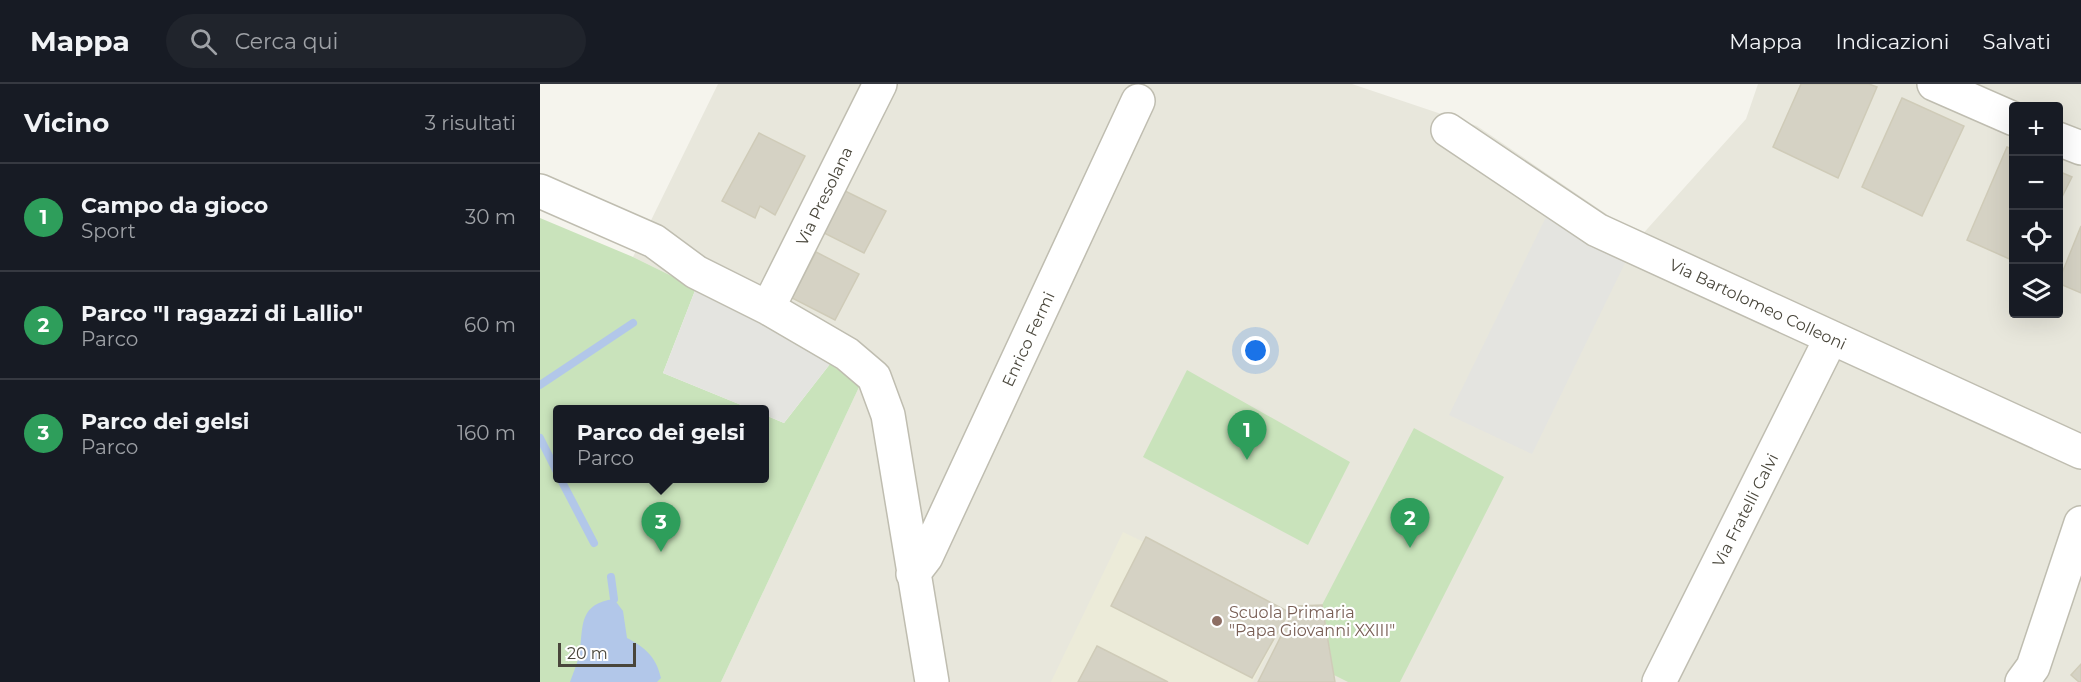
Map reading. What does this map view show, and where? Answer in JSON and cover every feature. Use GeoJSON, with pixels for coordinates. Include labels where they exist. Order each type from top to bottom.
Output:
{"type":"FeatureCollection","features":[{"type":"Feature","properties":{"kind":"street","name":"Via Presolana"},"geometry":{"type":"LineString","coordinates":[[768,308],[880,84]]}},
{"type":"Feature","properties":{"kind":"street"},"geometry":{"type":"LineString","coordinates":[[1934,84],[2009,117]]}},
{"type":"Feature","properties":{"kind":"street","name":"Enrico Fermi"},"geometry":{"type":"LineString","coordinates":[[913,574],[926,557],[1138,101]]}},
{"type":"Feature","properties":{"kind":"street","name":"Via Bartolomeo Colleoni"},"geometry":{"type":"LineString","coordinates":[[1448,130],[1597,230],[2081,452]]}},
{"type":"Feature","properties":{"kind":"street"},"geometry":{"type":"LineString","coordinates":[[2063,141],[2081,148]]}},
{"type":"Feature","properties":{"kind":"street"},"geometry":{"type":"LineString","coordinates":[[540,191],[654,241],[696,272],[768,308],[847,354],[874,377],[888,415],[932,682]]}},
{"type":"Feature","properties":{"kind":"street","name":"Via Fratelli Calvi"},"geometry":{"type":"LineString","coordinates":[[1659,682],[1831,338]]}},
{"type":"Feature","properties":{"kind":"street"},"geometry":{"type":"LineString","coordinates":[[2022,682],[2033,667],[2080,532]]}},
{"type":"Feature","properties":{"kind":"shaded area"},"geometry":{"type":"Polygon","coordinates":[[[718,84],[1352,84],[1477,126],[1640,237],[1746,119],[1758,84],[2081,84],[2081,682],[721,682],[860,385],[727,304],[633,257],[718,84]]]}},
{"type":"Feature","properties":{"kind":"shaded area"},"geometry":{"type":"Polygon","coordinates":[[[1548,213],[1625,263],[1532,454],[1449,415],[1548,213]]]}},
{"type":"Feature","properties":{"kind":"shaded area"},"geometry":{"type":"Polygon","coordinates":[[[696,288],[782,332],[830,364],[784,423],[769,417],[769,405],[741,405],[663,373],[696,288]]]}},
{"type":"Feature","properties":{"kind":"shaded area"},"geometry":{"type":"Polygon","coordinates":[[[1123,532],[1289,612],[1253,682],[1051,682],[1123,532]]]}},
{"type":"Feature","properties":{"kind":"green space"},"geometry":{"type":"Polygon","coordinates":[[[540,218],[633,257],[696,288],[663,373],[741,405],[553,405],[553,483],[769,483],[769,417],[784,423],[830,364],[860,385],[721,682],[540,682],[540,218]]]}},
{"type":"Feature","properties":{"kind":"green space"},"geometry":{"type":"Polygon","coordinates":[[[1187,370],[1350,462],[1308,545],[1143,457],[1187,370]]]}},
{"type":"Feature","properties":{"kind":"green space"},"geometry":{"type":"Polygon","coordinates":[[[1414,428],[1504,477],[1400,682],[1348,682],[1334,675],[1322,605],[1414,428]]]}},
{"type":"Feature","properties":{"kind":"water"},"geometry":{"type":"Polygon","coordinates":[[[614,599],[623,611],[627,638],[649,654],[661,678],[657,682],[570,682],[579,655],[585,616],[595,605],[614,599]]]}},
{"type":"Feature","properties":{"kind":"building"},"geometry":{"type":"Polygon","coordinates":[[[1801,84],[1869,84],[1877,87],[1838,178],[1773,147],[1801,84]]]}},
{"type":"Feature","properties":{"kind":"building"},"geometry":{"type":"Polygon","coordinates":[[[1902,98],[1964,126],[1922,216],[1862,187],[1902,98]]]}},
{"type":"Feature","properties":{"kind":"building"},"geometry":{"type":"Polygon","coordinates":[[[759,133],[805,156],[775,215],[760,206],[755,218],[722,201],[759,133]]]}},
{"type":"Feature","properties":{"kind":"building"},"geometry":{"type":"Polygon","coordinates":[[[2007,147],[2009,148],[2009,259],[1967,240],[2007,147]]]}},
{"type":"Feature","properties":{"kind":"building"},"geometry":{"type":"Polygon","coordinates":[[[2063,173],[2072,177],[2063,195],[2063,173]]]}},
{"type":"Feature","properties":{"kind":"building"},"geometry":{"type":"Polygon","coordinates":[[[841,189],[886,211],[864,253],[820,231],[841,189]]]}},
{"type":"Feature","properties":{"kind":"building"},"geometry":{"type":"Polygon","coordinates":[[[2081,226],[2081,293],[2063,285],[2063,271],[2081,226]]]}},
{"type":"Feature","properties":{"kind":"building"},"geometry":{"type":"Polygon","coordinates":[[[816,252],[859,274],[835,320],[792,298],[816,252]]]}},
{"type":"Feature","properties":{"kind":"building"},"geometry":{"type":"Polygon","coordinates":[[[1146,537],[1289,612],[1252,678],[1111,606],[1146,537]]]}},
{"type":"Feature","properties":{"kind":"building"},"geometry":{"type":"Polygon","coordinates":[[[1322,605],[1335,682],[1258,682],[1296,606],[1322,605]]]}},
{"type":"Feature","properties":{"kind":"building"},"geometry":{"type":"Polygon","coordinates":[[[1097,646],[1168,682],[1078,682],[1097,646]]]}},
{"type":"Feature","properties":{"kind":"building"},"geometry":{"type":"Polygon","coordinates":[[[2081,664],[2081,682],[2079,682],[2071,675],[2081,664]]]}},
{"type":"Feature","properties":{"kind":"waterway"},"geometry":{"type":"LineString","coordinates":[[540,385],[633,323]]}},
{"type":"Feature","properties":{"kind":"waterway"},"geometry":{"type":"LineString","coordinates":[[540,438],[553,464]]}},
{"type":"Feature","properties":{"kind":"waterway"},"geometry":{"type":"LineString","coordinates":[[563,483],[594,543]]}},
{"type":"Feature","properties":{"kind":"waterway"},"geometry":{"type":"LineString","coordinates":[[611,577],[614,599]]}},
{"type":"Feature","properties":{"kind":"place","name":"Campo da gioco"},"geometry":{"type":"Point","coordinates":[1247,460]}},
{"type":"Feature","properties":{"kind":"place","name":"Parco \"I ragazzi di Lallio\""},"geometry":{"type":"Point","coordinates":[1410,548]}},
{"type":"Feature","properties":{"kind":"place","name":"Parco dei gelsi"},"geometry":{"type":"Point","coordinates":[661,552]}},
{"type":"Feature","properties":{"kind":"place","name":"Scuola Primaria \"Papa Giovanni XXIII\""},"geometry":{"type":"Point","coordinates":[1217,621]}}]}
